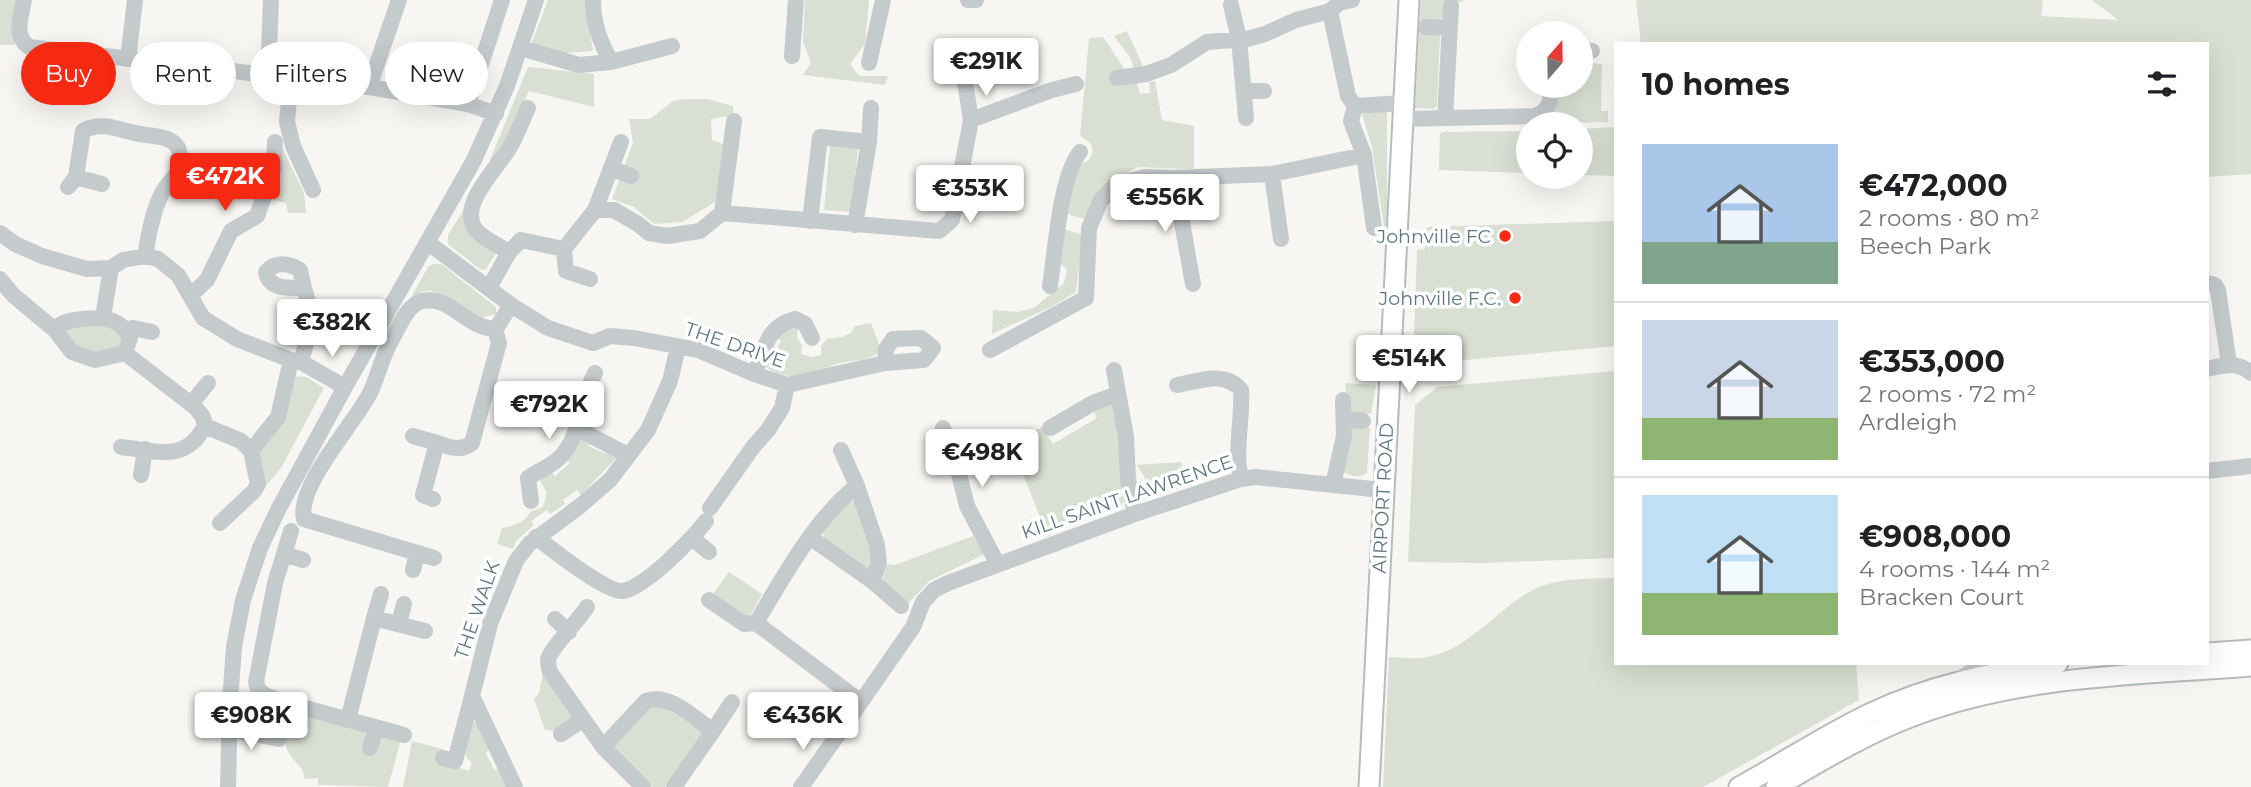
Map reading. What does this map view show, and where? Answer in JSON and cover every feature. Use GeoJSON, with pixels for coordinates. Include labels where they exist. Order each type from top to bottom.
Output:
{"type":"FeatureCollection","features":[{"type":"Feature","properties":{"kind":"main road","name":"AIRPORT ROAD"},"geometry":{"type":"LineString","coordinates":[[1368,787],[1409,0]]}},
{"type":"Feature","properties":{"kind":"main road"},"geometry":{"type":"LineString","coordinates":[[2209,653],[2251,650]]}},
{"type":"Feature","properties":{"kind":"main road"},"geometry":{"type":"LineString","coordinates":[[1739,787],[1874,711],[1954,682],[2033,665]]}},
{"type":"Feature","properties":{"kind":"main road"},"geometry":{"type":"LineString","coordinates":[[1776,787],[1879,730],[1915,715],[1990,693],[2103,678],[2251,666]]}},
{"type":"Feature","properties":{"kind":"street"},"geometry":{"type":"LineString","coordinates":[[24,0],[19,31],[20,38],[29,47],[250,74]]}},
{"type":"Feature","properties":{"kind":"street"},"geometry":{"type":"LineString","coordinates":[[128,59],[135,0]]}},
{"type":"Feature","properties":{"kind":"street"},"geometry":{"type":"LineString","coordinates":[[269,42],[271,0]]}},
{"type":"Feature","properties":{"kind":"street"},"geometry":{"type":"LineString","coordinates":[[371,81],[398,0]]}},
{"type":"Feature","properties":{"kind":"street"},"geometry":{"type":"LineString","coordinates":[[488,43],[502,0]]}},
{"type":"Feature","properties":{"kind":"street"},"geometry":{"type":"LineString","coordinates":[[228,787],[234,647],[251,572],[279,508],[469,170],[496,114],[536,0]]}},
{"type":"Feature","properties":{"kind":"street"},"geometry":{"type":"LineString","coordinates":[[593,0],[598,38],[611,62]]}},
{"type":"Feature","properties":{"kind":"street"},"geometry":{"type":"LineString","coordinates":[[792,56],[796,0]]}},
{"type":"Feature","properties":{"kind":"street"},"geometry":{"type":"LineString","coordinates":[[869,63],[883,0]]}},
{"type":"Feature","properties":{"kind":"street"},"geometry":{"type":"LineString","coordinates":[[968,0],[976,0]]}},
{"type":"Feature","properties":{"kind":"street"},"geometry":{"type":"LineString","coordinates":[[1117,78],[1146,75],[1171,65],[1207,42],[1265,34],[1296,20],[1330,11],[1339,3],[1352,0]]}},
{"type":"Feature","properties":{"kind":"street"},"geometry":{"type":"LineString","coordinates":[[1231,5],[1239,38],[1246,118]]}},
{"type":"Feature","properties":{"kind":"street"},"geometry":{"type":"LineString","coordinates":[[1445,118],[1451,6]]}},
{"type":"Feature","properties":{"kind":"street"},"geometry":{"type":"LineString","coordinates":[[1330,11],[1348,96],[1355,106],[1352,121],[1364,155],[1374,229]]}},
{"type":"Feature","properties":{"kind":"street"},"geometry":{"type":"LineString","coordinates":[[1426,27],[1450,28]]}},
{"type":"Feature","properties":{"kind":"street"},"geometry":{"type":"LineString","coordinates":[[521,48],[579,65],[611,62],[672,46]]}},
{"type":"Feature","properties":{"kind":"street"},"geometry":{"type":"LineString","coordinates":[[596,210],[614,210],[649,233],[667,236],[700,231],[722,214],[939,231],[947,227],[952,220],[971,120],[965,82]]}},
{"type":"Feature","properties":{"kind":"street"},"geometry":{"type":"LineString","coordinates":[[971,120],[1052,90],[1076,84]]}},
{"type":"Feature","properties":{"kind":"street"},"geometry":{"type":"LineString","coordinates":[[1244,91],[1264,91]]}},
{"type":"Feature","properties":{"kind":"street"},"geometry":{"type":"LineString","coordinates":[[1355,106],[1445,118],[1535,117],[1548,107],[1549,98]]}},
{"type":"Feature","properties":{"kind":"street"},"geometry":{"type":"LineString","coordinates":[[289,105],[287,122],[293,146],[313,190]]}},
{"type":"Feature","properties":{"kind":"street"},"geometry":{"type":"LineString","coordinates":[[471,105],[496,114]]}},
{"type":"Feature","properties":{"kind":"street"},"geometry":{"type":"LineString","coordinates":[[855,225],[869,142],[871,107]]}},
{"type":"Feature","properties":{"kind":"street"},"geometry":{"type":"LineString","coordinates":[[509,252],[477,231],[471,216],[472,205],[510,147],[528,108]]}},
{"type":"Feature","properties":{"kind":"street"},"geometry":{"type":"LineString","coordinates":[[102,184],[72,182],[83,131],[91,127],[115,127],[136,134],[160,137],[177,146],[180,151],[177,171],[154,211],[145,256]]}},
{"type":"Feature","properties":{"kind":"street"},"geometry":{"type":"LineString","coordinates":[[722,214],[728,129]]}},
{"type":"Feature","properties":{"kind":"street"},"geometry":{"type":"LineString","coordinates":[[810,221],[814,135],[869,142]]}},
{"type":"Feature","properties":{"kind":"street"},"geometry":{"type":"LineString","coordinates":[[191,295],[207,280],[230,231],[257,216],[274,168],[275,142]]}},
{"type":"Feature","properties":{"kind":"street"},"geometry":{"type":"LineString","coordinates":[[590,279],[566,271],[564,250],[596,210],[621,142]]}},
{"type":"Feature","properties":{"kind":"street"},"geometry":{"type":"LineString","coordinates":[[1051,286],[1059,220],[1072,162],[1080,152]]}},
{"type":"Feature","properties":{"kind":"street"},"geometry":{"type":"LineString","coordinates":[[990,350],[1086,298],[1089,228],[1101,200],[1116,186],[1145,177],[1272,174],[1364,155]]}},
{"type":"Feature","properties":{"kind":"street"},"geometry":{"type":"LineString","coordinates":[[611,168],[631,176]]}},
{"type":"Feature","properties":{"kind":"street"},"geometry":{"type":"LineString","coordinates":[[1272,174],[1281,239]]}},
{"type":"Feature","properties":{"kind":"street"},"geometry":{"type":"LineString","coordinates":[[1174,178],[1193,284]]}},
{"type":"Feature","properties":{"kind":"street"},"geometry":{"type":"LineString","coordinates":[[1059,220],[1089,228]]}},
{"type":"Feature","properties":{"kind":"street"},"geometry":{"type":"LineString","coordinates":[[0,233],[15,244],[42,257],[86,269],[111,268],[123,260],[145,256],[158,259],[168,266],[191,295],[203,318],[237,339],[296,361],[345,387]]}},
{"type":"Feature","properties":{"kind":"street"},"geometry":{"type":"LineString","coordinates":[[489,289],[509,252],[521,240],[564,250]]}},
{"type":"Feature","properties":{"kind":"street","name":"THE DRIVE"},"geometry":{"type":"LineString","coordinates":[[428,242],[511,305],[548,328],[593,343],[610,336],[653,340],[698,350],[787,385]]}},
{"type":"Feature","properties":{"kind":"street"},"geometry":{"type":"LineString","coordinates":[[103,317],[111,268]]}},
{"type":"Feature","properties":{"kind":"street"},"geometry":{"type":"LineString","coordinates":[[0,279],[13,295],[55,330],[72,352],[95,360],[125,354],[191,404],[203,417],[205,426],[190,447],[173,452],[121,447]]}},
{"type":"Feature","properties":{"kind":"street"},"geometry":{"type":"LineString","coordinates":[[2209,284],[2215,285],[2218,290],[2229,364]]}},
{"type":"Feature","properties":{"kind":"street"},"geometry":{"type":"LineString","coordinates":[[251,450],[278,417],[313,318],[304,288]]}},
{"type":"Feature","properties":{"kind":"street"},"geometry":{"type":"LineString","coordinates":[[435,558],[304,519],[302,512],[313,481],[363,406],[372,389],[383,355],[410,309],[420,301],[430,300],[455,309],[476,324],[495,330]]}},
{"type":"Feature","properties":{"kind":"street"},"geometry":{"type":"LineString","coordinates":[[413,436],[458,449],[466,448],[472,443],[499,343],[495,330],[511,305]]}},
{"type":"Feature","properties":{"kind":"street"},"geometry":{"type":"LineString","coordinates":[[55,330],[66,321],[103,317],[115,321],[127,330],[130,338],[125,354]]}},
{"type":"Feature","properties":{"kind":"street"},"geometry":{"type":"LineString","coordinates":[[754,374],[770,333],[783,322],[795,319],[805,324],[812,338]]}},
{"type":"Feature","properties":{"kind":"street"},"geometry":{"type":"LineString","coordinates":[[127,330],[132,328],[152,332]]}},
{"type":"Feature","properties":{"kind":"street","name":"THE WALK"},"geometry":{"type":"LineString","coordinates":[[456,762],[490,624],[516,561],[536,537],[580,506],[610,480],[648,430],[670,381],[678,346]]}},
{"type":"Feature","properties":{"kind":"street"},"geometry":{"type":"LineString","coordinates":[[536,537],[613,590],[624,591],[658,570],[692,538],[782,408],[787,385],[885,363]]}},
{"type":"Feature","properties":{"kind":"street"},"geometry":{"type":"LineString","coordinates":[[2209,369],[2229,364],[2241,366],[2251,373]]}},
{"type":"Feature","properties":{"kind":"street"},"geometry":{"type":"LineString","coordinates":[[1114,370],[1126,437],[1128,479],[1135,514]]}},
{"type":"Feature","properties":{"kind":"street"},"geometry":{"type":"LineString","coordinates":[[531,501],[528,478],[564,453],[576,428],[587,388],[595,373]]}},
{"type":"Feature","properties":{"kind":"street"},"geometry":{"type":"LineString","coordinates":[[1177,385],[1216,377],[1230,380],[1241,390],[1242,404],[1237,437],[1241,479]]}},
{"type":"Feature","properties":{"kind":"street"},"geometry":{"type":"LineString","coordinates":[[191,404],[208,383]]}},
{"type":"Feature","properties":{"kind":"street"},"geometry":{"type":"LineString","coordinates":[[1050,428],[1117,394]]}},
{"type":"Feature","properties":{"kind":"street"},"geometry":{"type":"LineString","coordinates":[[1333,485],[1343,443],[1343,400]]}},
{"type":"Feature","properties":{"kind":"street"},"geometry":{"type":"LineString","coordinates":[[1344,419],[1363,421]]}},
{"type":"Feature","properties":{"kind":"street"},"geometry":{"type":"LineString","coordinates":[[205,426],[241,441],[251,450],[258,484],[220,523]]}},
{"type":"Feature","properties":{"kind":"street"},"geometry":{"type":"LineString","coordinates":[[576,428],[628,455]]}},
{"type":"Feature","properties":{"kind":"street"},"geometry":{"type":"LineString","coordinates":[[943,428],[967,506],[997,563]]}},
{"type":"Feature","properties":{"kind":"street"},"geometry":{"type":"LineString","coordinates":[[952,451],[971,442]]}},
{"type":"Feature","properties":{"kind":"street"},"geometry":{"type":"LineString","coordinates":[[433,499],[423,495],[438,443]]}},
{"type":"Feature","properties":{"kind":"street"},"geometry":{"type":"LineString","coordinates":[[141,475],[145,450]]}},
{"type":"Feature","properties":{"kind":"street"},"geometry":{"type":"LineString","coordinates":[[841,450],[857,486],[877,545],[879,564],[872,581]]}},
{"type":"Feature","properties":{"kind":"street"},"geometry":{"type":"LineString","coordinates":[[2209,471],[2251,466]]}},
{"type":"Feature","properties":{"kind":"street","name":"KILL SAINT LAWRENCE"},"geometry":{"type":"LineString","coordinates":[[861,702],[913,627],[923,601],[934,590],[997,563],[1241,479],[1256,477],[1382,490]]}},
{"type":"Feature","properties":{"kind":"street"},"geometry":{"type":"LineString","coordinates":[[756,623],[811,538],[845,495],[857,486]]}},
{"type":"Feature","properties":{"kind":"street"},"geometry":{"type":"LineString","coordinates":[[292,531],[264,632],[257,689],[261,694],[280,701],[404,735]]}},
{"type":"Feature","properties":{"kind":"street"},"geometry":{"type":"LineString","coordinates":[[692,538],[709,552]]}},
{"type":"Feature","properties":{"kind":"street"},"geometry":{"type":"LineString","coordinates":[[811,538],[872,581],[901,606]]}},
{"type":"Feature","properties":{"kind":"street"},"geometry":{"type":"LineString","coordinates":[[413,570],[417,553]]}},
{"type":"Feature","properties":{"kind":"street"},"geometry":{"type":"LineString","coordinates":[[284,554],[303,560]]}},
{"type":"Feature","properties":{"kind":"street"},"geometry":{"type":"LineString","coordinates":[[348,720],[381,594]]}},
{"type":"Feature","properties":{"kind":"street"},"geometry":{"type":"LineString","coordinates":[[709,600],[744,624],[756,623],[861,702],[802,787]]}},
{"type":"Feature","properties":{"kind":"street"},"geometry":{"type":"LineString","coordinates":[[399,624],[404,604]]}},
{"type":"Feature","properties":{"kind":"street"},"geometry":{"type":"LineString","coordinates":[[587,607],[552,651],[547,661],[550,672],[603,747],[643,787]]}},
{"type":"Feature","properties":{"kind":"street"},"geometry":{"type":"LineString","coordinates":[[374,618],[425,631]]}},
{"type":"Feature","properties":{"kind":"street"},"geometry":{"type":"LineString","coordinates":[[555,619],[569,632]]}},
{"type":"Feature","properties":{"kind":"street"},"geometry":{"type":"LineString","coordinates":[[1954,682],[1981,665]]}},
{"type":"Feature","properties":{"kind":"street"},"geometry":{"type":"LineString","coordinates":[[472,696],[515,787]]}},
{"type":"Feature","properties":{"kind":"street"},"geometry":{"type":"LineString","coordinates":[[603,747],[646,701],[656,697],[667,700],[713,731]]}},
{"type":"Feature","properties":{"kind":"street"},"geometry":{"type":"LineString","coordinates":[[230,729],[279,738],[280,701]]}},
{"type":"Feature","properties":{"kind":"street"},"geometry":{"type":"LineString","coordinates":[[674,787],[732,702]]}},
{"type":"Feature","properties":{"kind":"street"},"geometry":{"type":"LineString","coordinates":[[561,734],[582,720]]}},
{"type":"Feature","properties":{"kind":"street"},"geometry":{"type":"LineString","coordinates":[[370,748],[376,728]]}},
{"type":"Feature","properties":{"kind":"shaded area"},"geometry":{"type":"Polygon","coordinates":[[[0,0],[17,0],[14,45],[0,45],[0,0]]]}},
{"type":"Feature","properties":{"kind":"shaded area"},"geometry":{"type":"Polygon","coordinates":[[[548,0],[588,0],[593,51],[563,53],[530,48],[548,0]]]}},
{"type":"Feature","properties":{"kind":"shaded area"},"geometry":{"type":"Polygon","coordinates":[[[805,0],[869,0],[865,44],[850,64],[859,76],[888,76],[885,85],[803,75],[811,63],[803,42],[805,0]]]}},
{"type":"Feature","properties":{"kind":"shaded area"},"geometry":{"type":"Polygon","coordinates":[[[1421,0],[1463,0],[1448,2],[1439,25],[1437,106],[1433,109],[1415,108],[1421,0]]]}},
{"type":"Feature","properties":{"kind":"shaded area"},"geometry":{"type":"Polygon","coordinates":[[[1636,0],[2043,0],[2041,16],[2118,20],[2092,0],[2251,0],[2251,174],[2209,177],[2209,42],[1641,42],[1636,0]]]}},
{"type":"Feature","properties":{"kind":"shaded area"},"geometry":{"type":"Polygon","coordinates":[[[1127,31],[1143,66],[1134,69],[1131,59],[1114,36],[1127,31]]]}},
{"type":"Feature","properties":{"kind":"shaded area"},"geometry":{"type":"Polygon","coordinates":[[[1103,37],[1124,68],[1116,83],[1137,83],[1140,94],[1150,93],[1149,82],[1155,81],[1162,120],[1194,126],[1194,169],[1138,167],[1112,181],[1085,219],[1070,215],[1065,210],[1076,165],[1087,161],[1093,151],[1090,143],[1080,136],[1089,38],[1103,37]]]}},
{"type":"Feature","properties":{"kind":"shaded area"},"geometry":{"type":"Polygon","coordinates":[[[1593,63],[1602,64],[1601,111],[1608,111],[1608,122],[1593,122],[1593,112],[1540,112],[1551,98],[1593,98],[1593,63]]]}},
{"type":"Feature","properties":{"kind":"shaded area"},"geometry":{"type":"Polygon","coordinates":[[[528,67],[594,74],[594,107],[529,91],[505,144],[487,167],[528,67]]]}},
{"type":"Feature","properties":{"kind":"shaded area"},"geometry":{"type":"Polygon","coordinates":[[[708,99],[733,106],[733,115],[711,119],[712,140],[726,145],[715,202],[682,222],[654,224],[634,207],[612,199],[633,143],[629,119],[650,119],[673,101],[708,99]]]}},
{"type":"Feature","properties":{"kind":"shaded area"},"geometry":{"type":"Polygon","coordinates":[[[1387,111],[1387,247],[1372,147],[1362,114],[1387,111]]]}},
{"type":"Feature","properties":{"kind":"shaded area"},"geometry":{"type":"Polygon","coordinates":[[[1614,127],[1614,176],[1593,175],[1593,128],[1614,127]]]}},
{"type":"Feature","properties":{"kind":"shaded area"},"geometry":{"type":"Polygon","coordinates":[[[1516,131],[1516,173],[1439,170],[1442,132],[1516,131]]]}},
{"type":"Feature","properties":{"kind":"shaded area"},"geometry":{"type":"Polygon","coordinates":[[[280,143],[304,193],[306,213],[288,213],[286,203],[274,200],[270,195],[280,143]]]}},
{"type":"Feature","properties":{"kind":"shaded area"},"geometry":{"type":"Polygon","coordinates":[[[830,145],[858,148],[852,212],[824,210],[830,145]]]}},
{"type":"Feature","properties":{"kind":"shaded area"},"geometry":{"type":"Polygon","coordinates":[[[465,208],[498,250],[486,269],[481,270],[448,244],[448,235],[465,208]]]}},
{"type":"Feature","properties":{"kind":"shaded area","name":"Johnville F.C."},"geometry":{"type":"Polygon","coordinates":[[[1614,221],[1614,346],[1413,365],[1417,250],[1425,249],[1427,227],[1614,221]]]}},
{"type":"Feature","properties":{"kind":"shaded area"},"geometry":{"type":"Polygon","coordinates":[[[1063,229],[1083,235],[1076,292],[1051,307],[992,334],[993,310],[1018,312],[1035,307],[1064,283],[1067,270],[1058,261],[1063,229]]]}},
{"type":"Feature","properties":{"kind":"shaded area"},"geometry":{"type":"Polygon","coordinates":[[[441,264],[496,307],[496,314],[480,318],[430,290],[409,301],[428,267],[441,264]]]}},
{"type":"Feature","properties":{"kind":"shaded area"},"geometry":{"type":"Polygon","coordinates":[[[95,321],[123,333],[120,351],[93,354],[81,350],[63,330],[95,321]]]}},
{"type":"Feature","properties":{"kind":"shaded area"},"geometry":{"type":"Polygon","coordinates":[[[871,323],[881,350],[873,356],[798,376],[781,374],[766,367],[768,353],[775,354],[781,340],[775,337],[782,329],[798,327],[797,338],[802,345],[801,354],[812,357],[821,355],[821,346],[827,339],[842,337],[851,333],[855,326],[871,323]]]}},
{"type":"Feature","properties":{"kind":"shaded area"},"geometry":{"type":"Polygon","coordinates":[[[1614,371],[1614,558],[1482,563],[1408,562],[1415,405],[1437,387],[1614,371]]]}},
{"type":"Feature","properties":{"kind":"shaded area"},"geometry":{"type":"Polygon","coordinates":[[[292,376],[306,377],[324,388],[281,468],[264,488],[257,452],[292,376]]]}},
{"type":"Feature","properties":{"kind":"shaded area"},"geometry":{"type":"Polygon","coordinates":[[[1345,383],[1376,385],[1371,414],[1349,410],[1345,383]]]}},
{"type":"Feature","properties":{"kind":"shaded area"},"geometry":{"type":"Polygon","coordinates":[[[1111,402],[1115,406],[1122,438],[1122,505],[1046,532],[1011,444],[1042,427],[1053,444],[1097,418],[1093,409],[1111,402]]]}},
{"type":"Feature","properties":{"kind":"shaded area"},"geometry":{"type":"Polygon","coordinates":[[[1353,424],[1370,428],[1367,473],[1357,476],[1340,470],[1353,424]]]}},
{"type":"Feature","properties":{"kind":"shaded area"},"geometry":{"type":"Polygon","coordinates":[[[581,437],[592,438],[588,446],[606,454],[609,448],[618,456],[581,495],[577,490],[563,500],[565,504],[550,514],[547,510],[531,521],[534,525],[516,541],[513,549],[497,544],[502,528],[518,523],[530,512],[543,507],[547,493],[537,475],[549,470],[555,476],[570,463],[565,458],[581,437]]]}},
{"type":"Feature","properties":{"kind":"shaded area"},"geometry":{"type":"Polygon","coordinates":[[[1181,462],[1185,487],[1151,497],[1137,465],[1181,462]]]}},
{"type":"Feature","properties":{"kind":"shaded area"},"geometry":{"type":"Polygon","coordinates":[[[852,501],[858,505],[875,556],[872,567],[867,570],[824,539],[823,532],[845,503],[852,501]]]}},
{"type":"Feature","properties":{"kind":"shaded area"},"geometry":{"type":"Polygon","coordinates":[[[973,536],[985,554],[929,581],[908,604],[881,582],[888,564],[895,565],[973,536]]]}},
{"type":"Feature","properties":{"kind":"shaded area"},"geometry":{"type":"Polygon","coordinates":[[[729,572],[762,594],[749,618],[713,594],[729,572]]]}},
{"type":"Feature","properties":{"kind":"shaded area"},"geometry":{"type":"Polygon","coordinates":[[[1614,578],[1614,665],[1856,665],[1859,700],[1703,787],[1383,787],[1389,657],[1418,658],[1442,653],[1469,638],[1531,591],[1551,583],[1614,578]]]}},
{"type":"Feature","properties":{"kind":"shaded area"},"geometry":{"type":"Polygon","coordinates":[[[544,670],[576,717],[555,731],[545,730],[534,699],[539,693],[544,670]]]}},
{"type":"Feature","properties":{"kind":"shaded area"},"geometry":{"type":"Polygon","coordinates":[[[660,704],[703,732],[665,787],[653,787],[611,749],[648,706],[660,704]]]}},
{"type":"Feature","properties":{"kind":"shaded area"},"geometry":{"type":"Polygon","coordinates":[[[299,711],[361,729],[366,735],[401,740],[388,787],[318,785],[318,778],[304,779],[301,769],[288,751],[284,735],[288,715],[298,714],[299,711]]]}},
{"type":"Feature","properties":{"kind":"shaded area"},"geometry":{"type":"Polygon","coordinates":[[[474,722],[480,724],[491,747],[486,753],[494,770],[498,769],[510,787],[403,787],[412,741],[443,749],[440,762],[469,771],[472,762],[465,754],[464,743],[474,722]]]}},
{"type":"Feature","properties":{"kind":"place","name":"Johnville FC"},"geometry":{"type":"Point","coordinates":[1505,236]}},
{"type":"Feature","properties":{"kind":"place","name":"Johnville F.C."},"geometry":{"type":"Point","coordinates":[1515,298]}}]}
